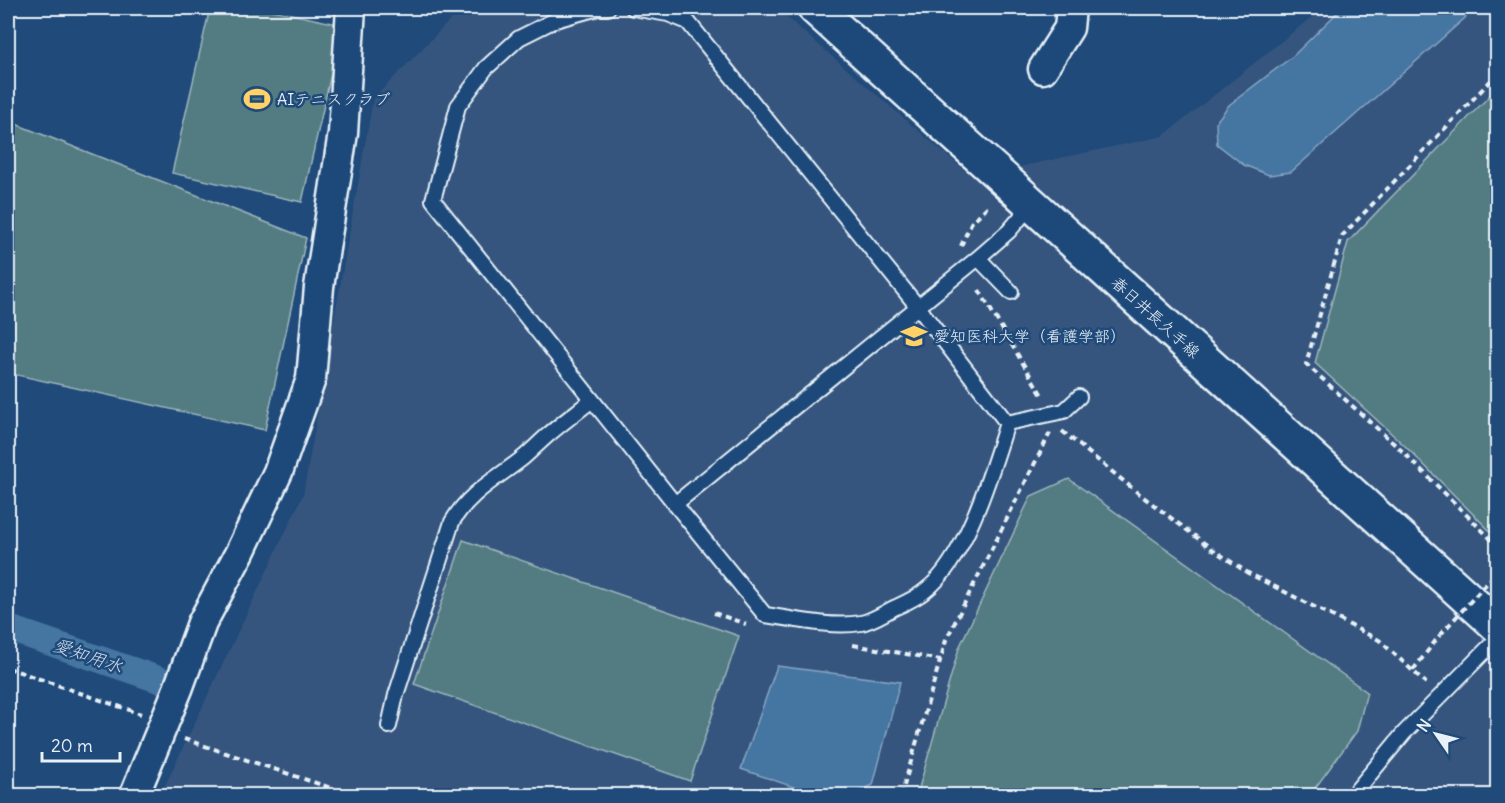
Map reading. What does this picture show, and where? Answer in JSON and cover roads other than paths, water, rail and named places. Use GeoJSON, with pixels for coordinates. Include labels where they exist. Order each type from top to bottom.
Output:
{"type":"FeatureCollection","features":[{"type":"Feature","properties":{"kind":"main road","name":"春日井長久手線"},"geometry":{"type":"LineString","coordinates":[[815,8],[1497,626]]}},
{"type":"Feature","properties":{"kind":"street"},"geometry":{"type":"LineString","coordinates":[[134,795],[202,623],[240,552],[278,472],[311,380],[320,287],[344,133],[351,8]]}},
{"type":"Feature","properties":{"kind":"street"},"geometry":{"type":"LineString","coordinates":[[1043,69],[1069,28],[1071,8]]}},
{"type":"Feature","properties":{"kind":"lane"},"geometry":{"type":"LineString","coordinates":[[608,8],[598,8],[555,20],[519,38],[486,68],[458,106],[433,200],[765,615],[822,623],[861,622],[879,616],[926,591],[937,581],[955,556],[984,493],[1007,423]]}},
{"type":"Feature","properties":{"kind":"lane"},"geometry":{"type":"LineString","coordinates":[[633,8],[668,14],[688,22],[918,307],[1007,423]]}},
{"type":"Feature","properties":{"kind":"lane"},"geometry":{"type":"LineString","coordinates":[[675,504],[978,258],[1009,231],[1032,204]]}},
{"type":"Feature","properties":{"kind":"lane"},"geometry":{"type":"LineString","coordinates":[[978,258],[1011,292]]}},
{"type":"Feature","properties":{"kind":"lane"},"geometry":{"type":"LineString","coordinates":[[1007,423],[1064,411],[1078,397]]}},
{"type":"Feature","properties":{"kind":"lane"},"geometry":{"type":"LineString","coordinates":[[389,726],[403,673],[452,522],[459,509],[468,498],[500,472],[524,457],[592,400]]}},
{"type":"Feature","properties":{"kind":"lane"},"geometry":{"type":"LineString","coordinates":[[1352,795],[1404,733],[1497,638]]}},
{"type":"Feature","properties":{"kind":"waterway","name":"愛知用水"},"geometry":{"type":"LineString","coordinates":[[8,628],[169,683]]}},
{"type":"Feature","properties":{"kind":"place","name":"AIテニスクラブ"},"geometry":{"type":"Point","coordinates":[257,99]}},
{"type":"Feature","properties":{"kind":"place","name":"愛知医科大学（看護学部）"},"geometry":{"type":"Point","coordinates":[914,336]}}]}
